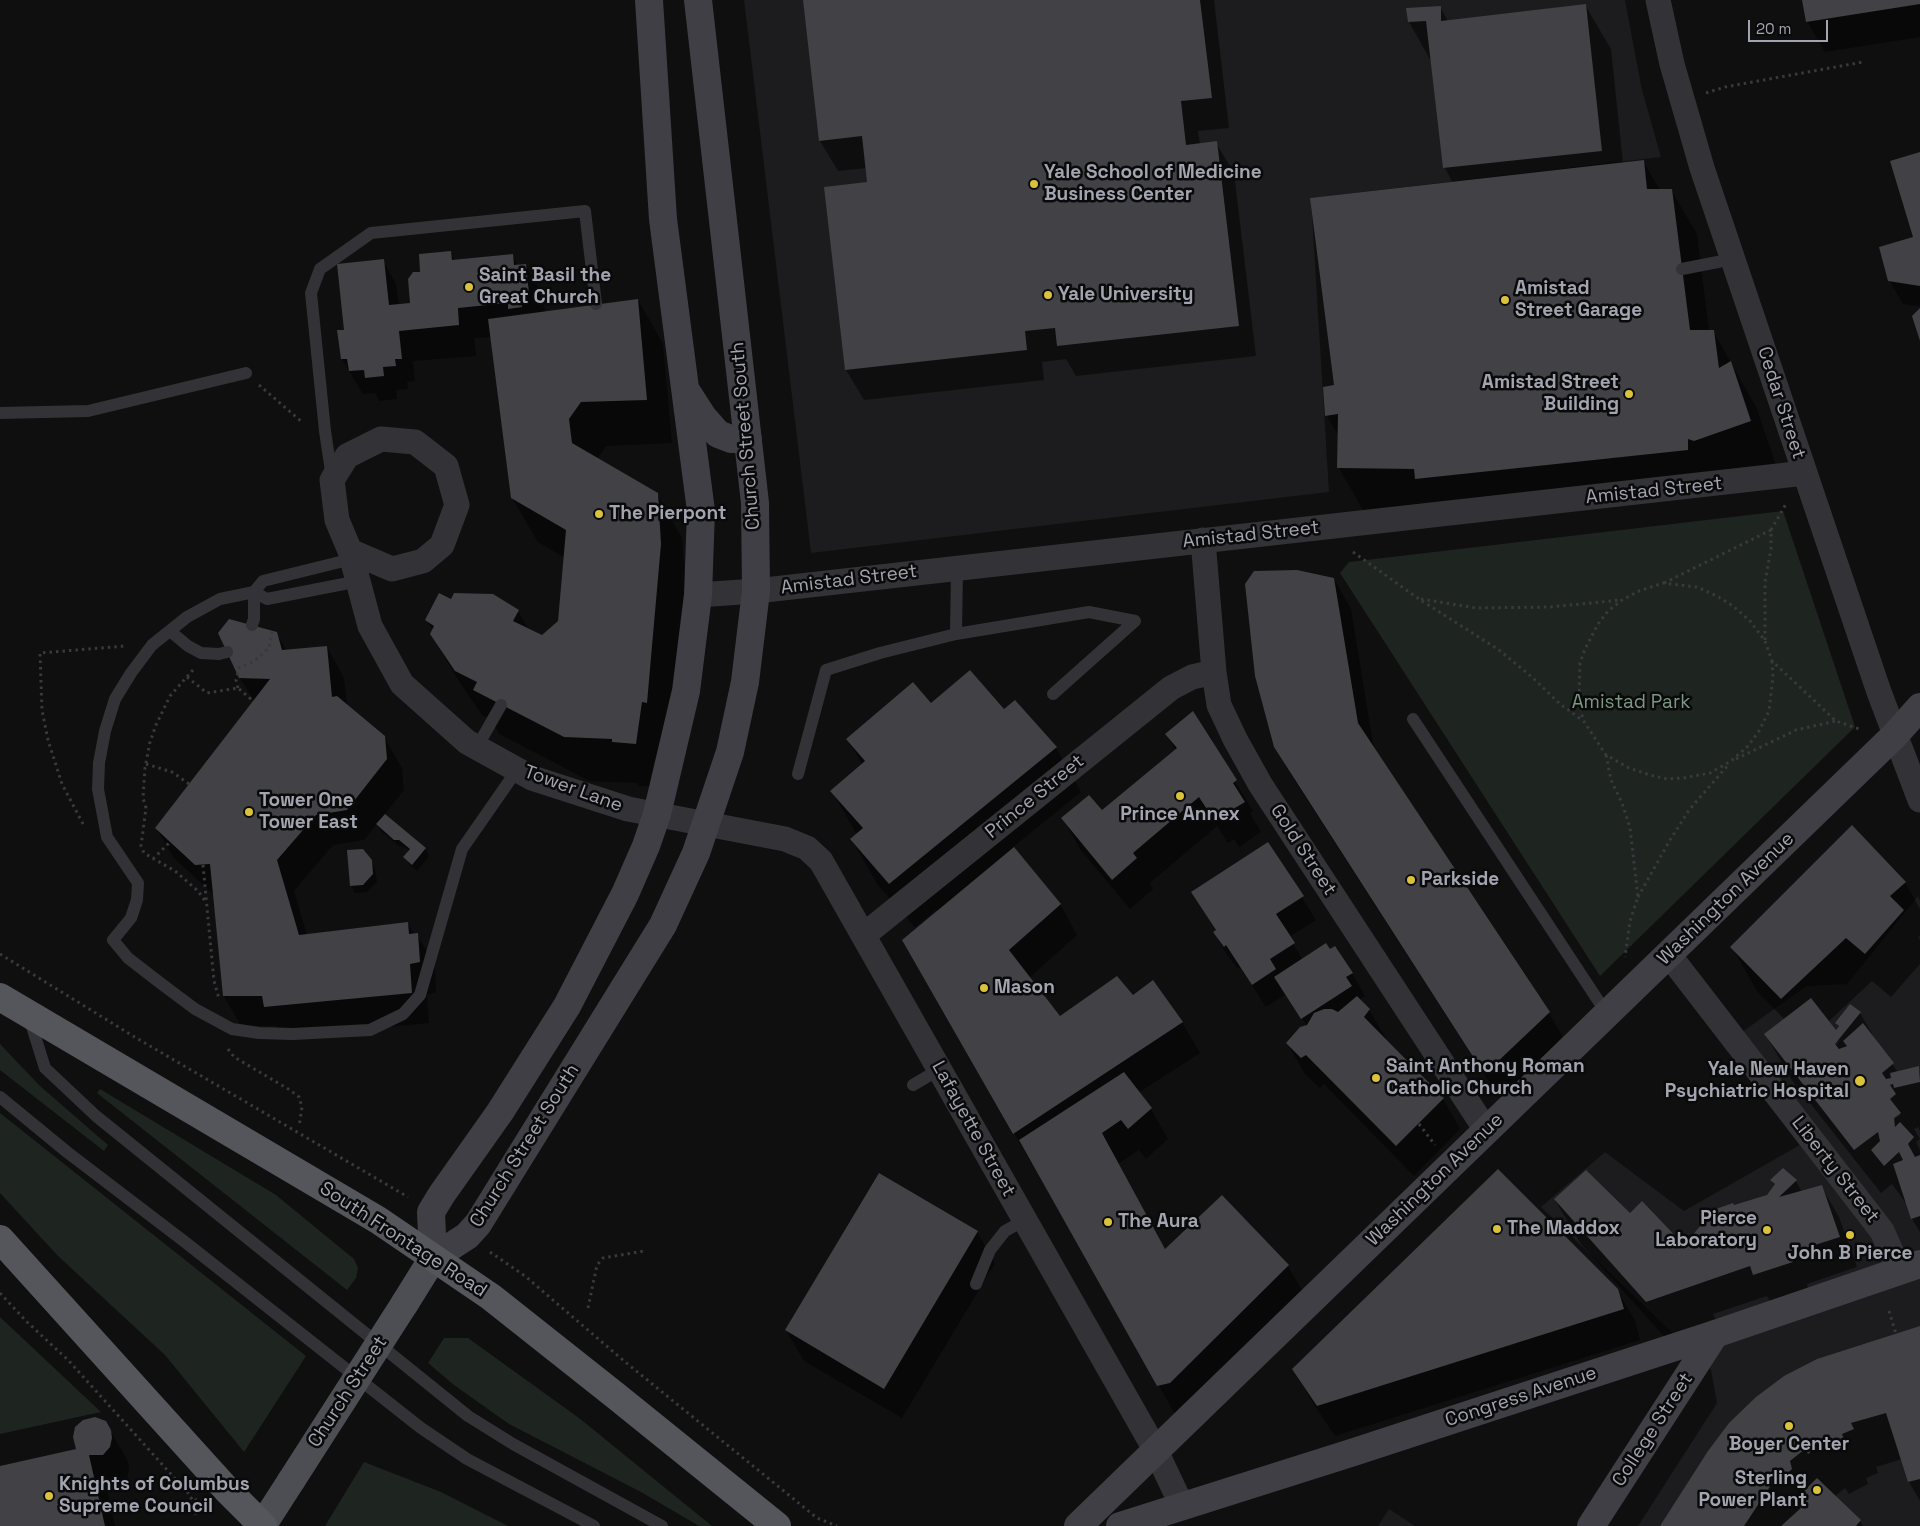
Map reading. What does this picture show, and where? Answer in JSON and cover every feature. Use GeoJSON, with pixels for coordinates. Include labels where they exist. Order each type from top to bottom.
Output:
{"type":"FeatureCollection","features":[{"type":"Feature","properties":{"kind":"highway","name":"South Frontage Road"},"geometry":{"type":"LineString","coordinates":[[0,997],[378,1220],[491,1297],[777,1526]]}},
{"type":"Feature","properties":{"kind":"highway"},"geometry":{"type":"LineString","coordinates":[[0,1239],[228,1491],[262,1526]]}},
{"type":"Feature","properties":{"kind":"main road","name":"Church Street South"},"geometry":{"type":"LineString","coordinates":[[433,1258],[432,1212],[442,1194],[500,1112],[567,1006],[625,894],[646,846],[656,814],[686,691],[698,595],[701,511],[663,220],[649,0]]}},
{"type":"Feature","properties":{"kind":"main road","name":"Church Street South"},"geometry":{"type":"LineString","coordinates":[[433,1258],[467,1236],[478,1224],[663,925],[696,853],[730,752],[738,717],[745,682],[756,591],[756,503],[698,0]]}},
{"type":"Feature","properties":{"kind":"main road"},"geometry":{"type":"LineString","coordinates":[[684,387],[703,417],[718,434],[731,439],[748,439]]}},
{"type":"Feature","properties":{"kind":"main road","name":"Washington Avenue"},"geometry":{"type":"LineString","coordinates":[[1078,1526],[1896,735],[1920,708]]}},
{"type":"Feature","properties":{"kind":"main road","name":"Church Street"},"geometry":{"type":"LineString","coordinates":[[262,1526],[433,1258]]}},
{"type":"Feature","properties":{"kind":"main road","name":"Congress Avenue"},"geometry":{"type":"LineString","coordinates":[[1120,1526],[1354,1452],[1910,1268]]}},
{"type":"Feature","properties":{"kind":"main road","name":"College Street"},"geometry":{"type":"LineString","coordinates":[[1591,1526],[1715,1334]]}},
{"type":"Feature","properties":{"kind":"street","name":"Cedar Street"},"geometry":{"type":"LineString","coordinates":[[1658,0],[1684,111],[1879,692],[1920,800]]}},
{"type":"Feature","properties":{"kind":"street"},"geometry":{"type":"LineString","coordinates":[[332,480],[347,456],[381,439],[415,442],[446,466],[457,505],[442,545],[423,561],[392,569],[354,564]]}},
{"type":"Feature","properties":{"kind":"street","name":"Amistad Street"},"geometry":{"type":"LineString","coordinates":[[698,595],[756,591],[1805,473]]}},
{"type":"Feature","properties":{"kind":"street","name":"Tower Lane"},"geometry":{"type":"LineString","coordinates":[[332,480],[337,520],[354,564],[370,626],[402,684],[467,742],[532,778],[628,809],[706,824]]}},
{"type":"Feature","properties":{"kind":"street","name":"Gold Street"},"geometry":{"type":"LineString","coordinates":[[1203,540],[1214,672],[1219,705],[1235,739],[1260,784],[1486,1130]]}},
{"type":"Feature","properties":{"kind":"street","name":"Prince Street"},"geometry":{"type":"LineString","coordinates":[[864,935],[1171,688],[1192,677],[1214,672]]}},
{"type":"Feature","properties":{"kind":"street","name":"Lafayette Street"},"geometry":{"type":"LineString","coordinates":[[706,824],[785,839],[808,848],[821,861],[1156,1451],[1182,1506]]}},
{"type":"Feature","properties":{"kind":"street","name":"Liberty Street"},"geometry":{"type":"LineString","coordinates":[[1669,955],[1910,1268]]}},
{"type":"Feature","properties":{"kind":"lane"},"geometry":{"type":"LineString","coordinates":[[332,480],[311,294],[320,269],[371,233],[585,211],[596,304]]}},
{"type":"Feature","properties":{"kind":"lane"},"geometry":{"type":"LineString","coordinates":[[1682,269],[1733,258]]}},
{"type":"Feature","properties":{"kind":"lane"},"geometry":{"type":"LineString","coordinates":[[0,413],[88,412],[246,373]]}},
{"type":"Feature","properties":{"kind":"lane"},"geometry":{"type":"LineString","coordinates":[[354,564],[267,599],[254,592],[220,599],[187,617],[152,645],[131,672],[115,699],[105,731],[99,763],[98,789],[107,837],[138,883],[137,900],[131,918],[113,940],[128,958],[195,1009],[232,1029],[259,1033],[294,1034],[370,1030],[403,1014],[420,995],[462,848],[517,770]]}},
{"type":"Feature","properties":{"kind":"lane"},"geometry":{"type":"LineString","coordinates":[[252,625],[254,592],[263,581],[354,564]]}},
{"type":"Feature","properties":{"kind":"lane"},"geometry":{"type":"LineString","coordinates":[[956,634],[957,568]]}},
{"type":"Feature","properties":{"kind":"lane"},"geometry":{"type":"LineString","coordinates":[[798,774],[826,670],[880,653],[956,634],[1089,612],[1135,621],[1053,694]]}},
{"type":"Feature","properties":{"kind":"lane"},"geometry":{"type":"LineString","coordinates":[[170,631],[188,646],[201,653],[219,654],[227,652]]}},
{"type":"Feature","properties":{"kind":"lane"},"geometry":{"type":"LineString","coordinates":[[477,747],[501,705]]}},
{"type":"Feature","properties":{"kind":"lane"},"geometry":{"type":"LineString","coordinates":[[1413,719],[1607,1014]]}},
{"type":"Feature","properties":{"kind":"lane"},"geometry":{"type":"LineString","coordinates":[[27,1013],[45,1068],[96,1116],[468,1416],[513,1444],[662,1526]]}},
{"type":"Feature","properties":{"kind":"lane"},"geometry":{"type":"LineString","coordinates":[[913,1085],[940,1069]]}},
{"type":"Feature","properties":{"kind":"lane"},"geometry":{"type":"LineString","coordinates":[[0,1097],[67,1152],[185,1242],[421,1428],[467,1459],[594,1526]]}},
{"type":"Feature","properties":{"kind":"lane"},"geometry":{"type":"LineString","coordinates":[[976,1284],[990,1250],[1006,1232],[1025,1220]]}},
{"type":"Feature","properties":{"kind":"path"},"geometry":{"type":"LineString","coordinates":[[1705,94],[1725,87],[1863,62]]}},
{"type":"Feature","properties":{"kind":"path"},"geometry":{"type":"LineString","coordinates":[[246,373],[302,422]]}},
{"type":"Feature","properties":{"kind":"path"},"geometry":{"type":"LineString","coordinates":[[1764,641],[1765,582],[1771,549],[1771,530],[1786,504]]}},
{"type":"Feature","properties":{"kind":"path"},"geometry":{"type":"LineString","coordinates":[[1583,720],[1579,698],[1580,663],[1598,624],[1608,611],[1622,600],[1639,591],[1663,583],[1771,530]]}},
{"type":"Feature","properties":{"kind":"path"},"geometry":{"type":"LineString","coordinates":[[1353,552],[1419,599],[1499,650],[1533,678],[1560,704],[1583,720],[1606,755],[1611,780],[1622,802],[1630,828],[1638,897]]}},
{"type":"Feature","properties":{"kind":"path"},"geometry":{"type":"LineString","coordinates":[[1624,960],[1630,921],[1638,897],[1689,810],[1731,761],[1748,746],[1759,731],[1769,710],[1773,677],[1772,661],[1764,641],[1750,621],[1733,606],[1697,587],[1663,583]]}},
{"type":"Feature","properties":{"kind":"path"},"geometry":{"type":"LineString","coordinates":[[1419,599],[1476,608],[1550,607],[1622,600]]}},
{"type":"Feature","properties":{"kind":"path"},"geometry":{"type":"LineString","coordinates":[[86,831],[62,784],[48,740],[42,710],[40,653],[132,646]]}},
{"type":"Feature","properties":{"kind":"path"},"geometry":{"type":"LineString","coordinates":[[1772,661],[1836,721],[1862,730]]}},
{"type":"Feature","properties":{"kind":"path"},"geometry":{"type":"LineString","coordinates":[[239,668],[236,680],[238,688],[252,700]]}},
{"type":"Feature","properties":{"kind":"path"},"geometry":{"type":"LineString","coordinates":[[193,670],[170,696],[150,742],[143,798],[146,808],[141,846],[144,853],[181,876],[198,891],[205,901]]}},
{"type":"Feature","properties":{"kind":"path"},"geometry":{"type":"LineString","coordinates":[[187,677],[207,693],[238,688]]}},
{"type":"Feature","properties":{"kind":"path"},"geometry":{"type":"LineString","coordinates":[[1606,755],[1629,768],[1650,775],[1667,779],[1683,778],[1710,773],[1796,730],[1836,721]]}},
{"type":"Feature","properties":{"kind":"path"},"geometry":{"type":"LineString","coordinates":[[146,764],[172,772],[189,784]]}},
{"type":"Feature","properties":{"kind":"path"},"geometry":{"type":"LineString","coordinates":[[153,859],[170,842]]}},
{"type":"Feature","properties":{"kind":"path"},"geometry":{"type":"LineString","coordinates":[[0,954],[133,1036],[405,1195]]}},
{"type":"Feature","properties":{"kind":"path"},"geometry":{"type":"LineString","coordinates":[[1419,1124],[1435,1145]]}},
{"type":"Feature","properties":{"kind":"path"},"geometry":{"type":"LineString","coordinates":[[485,1248],[524,1276],[631,1367],[817,1518],[837,1526]]}},
{"type":"Feature","properties":{"kind":"path"},"geometry":{"type":"LineString","coordinates":[[588,1308],[597,1265],[603,1258],[644,1250]]}},
{"type":"Feature","properties":{"kind":"path"},"geometry":{"type":"LineString","coordinates":[[0,1293],[26,1321],[68,1360],[188,1493],[193,1501],[196,1515]]}},
{"type":"Feature","properties":{"kind":"path"},"geometry":{"type":"LineString","coordinates":[[1889,1311],[1896,1334]]}},
{"type":"Feature","properties":{"kind":"path"},"geometry":{"type":"LineString","coordinates":[[193,1501],[228,1491]]}},
{"type":"Feature","properties":{"kind":"shaded area","name":"Yale University"},"geometry":{"type":"Polygon","coordinates":[[[744,0],[1625,0],[1642,90],[1661,157],[1311,198],[1329,492],[811,553],[744,0]]]}},
{"type":"Feature","properties":{"kind":"shaded area"},"geometry":{"type":"Polygon","coordinates":[[[1918,896],[1920,901],[1920,1526],[1638,1526],[1717,1403],[1711,1370],[1541,1207],[1605,1152],[1684,1211],[1805,1142],[1727,1043],[1806,986],[1847,984],[1918,896]]]}},
{"type":"Feature","properties":{"kind":"shaded area"},"geometry":{"type":"Polygon","coordinates":[[[1389,1509],[1415,1526],[1378,1526],[1389,1509]]]}},
{"type":"Feature","properties":{"kind":"green space","name":"Amistad Park"},"geometry":{"type":"Polygon","coordinates":[[[1783,511],[1855,727],[1600,976],[1340,573],[1349,562],[1783,511]]]}},
{"type":"Feature","properties":{"kind":"green space"},"geometry":{"type":"Polygon","coordinates":[[[0,1044],[40,1086],[108,1145],[104,1151],[0,1070],[0,1044]]]}},
{"type":"Feature","properties":{"kind":"green space"},"geometry":{"type":"Polygon","coordinates":[[[100,1089],[276,1195],[354,1259],[358,1268],[356,1278],[347,1290],[97,1093],[100,1089]]]}},
{"type":"Feature","properties":{"kind":"green space"},"geometry":{"type":"Polygon","coordinates":[[[0,1113],[306,1356],[244,1452],[165,1355],[58,1256],[0,1193],[0,1113]]]}},
{"type":"Feature","properties":{"kind":"green space"},"geometry":{"type":"Polygon","coordinates":[[[0,1317],[101,1412],[0,1434],[0,1317]]]}},
{"type":"Feature","properties":{"kind":"green space"},"geometry":{"type":"Polygon","coordinates":[[[444,1338],[468,1338],[579,1418],[712,1526],[699,1526],[641,1492],[509,1424],[454,1385],[428,1363],[444,1338]]]}},
{"type":"Feature","properties":{"kind":"green space"},"geometry":{"type":"Polygon","coordinates":[[[364,1462],[441,1492],[508,1526],[325,1526],[364,1462]]]}},
{"type":"Feature","properties":{"kind":"building","name":"Yale School of Medicine Business Center"},"geometry":{"type":"Polygon","coordinates":[[[803,0],[1200,0],[1212,98],[1181,101],[1186,145],[1217,141],[1239,326],[1057,346],[1055,328],[1025,331],[1027,350],[845,370],[824,187],[867,182],[862,136],[819,141],[803,0]]]}},
{"type":"Feature","properties":{"kind":"building"},"geometry":{"type":"Polygon","coordinates":[[[1802,0],[1920,0],[1920,4],[1806,22],[1802,0]]]}},
{"type":"Feature","properties":{"kind":"building"},"geometry":{"type":"Polygon","coordinates":[[[1586,4],[1602,151],[1443,168],[1426,21],[1408,22],[1406,8],[1441,6],[1441,21],[1586,4]]]}},
{"type":"Feature","properties":{"kind":"building"},"geometry":{"type":"Polygon","coordinates":[[[1920,152],[1920,286],[1888,281],[1879,247],[1913,237],[1890,161],[1920,152]]]}},
{"type":"Feature","properties":{"kind":"building","name":"Amistad Street Garage"},"geometry":{"type":"Polygon","coordinates":[[[1644,160],[1647,189],[1672,189],[1690,330],[1714,330],[1719,368],[1731,361],[1751,421],[1694,441],[1688,439],[1688,450],[1415,479],[1414,469],[1337,468],[1338,414],[1325,416],[1323,387],[1334,385],[1310,198],[1644,160]]]}},
{"type":"Feature","properties":{"kind":"building"},"geometry":{"type":"Polygon","coordinates":[[[451,251],[452,260],[513,254],[514,265],[526,264],[529,294],[521,295],[522,307],[508,309],[508,303],[458,308],[459,325],[399,331],[402,359],[395,359],[396,366],[383,367],[384,376],[365,378],[364,370],[349,371],[347,359],[341,359],[337,330],[344,330],[337,264],[384,259],[389,305],[410,303],[408,279],[413,272],[420,272],[419,254],[451,251]]]}},
{"type":"Feature","properties":{"kind":"building","name":"The Pierpont"},"geometry":{"type":"Polygon","coordinates":[[[638,299],[647,400],[581,402],[569,419],[572,443],[658,493],[661,544],[647,703],[642,702],[636,744],[612,742],[612,739],[564,737],[473,690],[477,682],[455,671],[430,634],[434,626],[425,620],[439,593],[451,599],[454,593],[493,594],[519,610],[513,621],[542,635],[558,621],[566,530],[511,498],[488,319],[638,299]]]}},
{"type":"Feature","properties":{"kind":"building"},"geometry":{"type":"Polygon","coordinates":[[[1920,308],[1920,341],[1912,316],[1920,308]]]}},
{"type":"Feature","properties":{"kind":"building","name":"Parkside"},"geometry":{"type":"Polygon","coordinates":[[[1297,570],[1334,578],[1358,723],[1550,1012],[1493,1066],[1479,1066],[1274,747],[1255,676],[1245,584],[1254,571],[1297,570]]]}},
{"type":"Feature","properties":{"kind":"building","name":"Tower One Tower East"},"geometry":{"type":"Polygon","coordinates":[[[229,619],[277,632],[282,650],[327,646],[332,697],[337,696],[385,736],[387,759],[347,810],[316,815],[277,860],[299,935],[408,922],[409,934],[418,933],[420,962],[410,964],[412,993],[264,1007],[262,996],[223,996],[210,864],[195,865],[155,828],[270,679],[239,678],[218,633],[229,619]]]}},
{"type":"Feature","properties":{"kind":"building"},"geometry":{"type":"Polygon","coordinates":[[[970,670],[1004,709],[1015,700],[1057,747],[889,884],[850,839],[863,828],[830,791],[865,761],[846,739],[913,682],[931,703],[970,670]]]}},
{"type":"Feature","properties":{"kind":"building","name":"Prince Annex"},"geometry":{"type":"Polygon","coordinates":[[[1193,711],[1237,780],[1233,783],[1245,802],[1220,817],[1216,810],[1210,814],[1199,797],[1133,853],[1137,858],[1112,880],[1061,818],[1089,795],[1102,810],[1177,748],[1165,734],[1193,711]]]}},
{"type":"Feature","properties":{"kind":"building"},"geometry":{"type":"Polygon","coordinates":[[[385,814],[426,848],[412,865],[403,857],[410,849],[399,840],[394,840],[376,824],[385,814]]]}},
{"type":"Feature","properties":{"kind":"building"},"geometry":{"type":"Polygon","coordinates":[[[1852,825],[1906,882],[1890,896],[1904,910],[1865,954],[1846,938],[1781,999],[1730,947],[1852,825]]]}},
{"type":"Feature","properties":{"kind":"building"},"geometry":{"type":"Polygon","coordinates":[[[1268,842],[1304,896],[1276,914],[1295,943],[1270,959],[1276,969],[1252,985],[1226,945],[1224,947],[1213,932],[1216,930],[1191,892],[1268,842]]]}},
{"type":"Feature","properties":{"kind":"building","name":"Mason"},"geometry":{"type":"Polygon","coordinates":[[[1014,847],[1061,904],[1009,950],[1060,1016],[1117,976],[1133,995],[1153,980],[1183,1022],[1013,1134],[902,940],[1014,847]]]}},
{"type":"Feature","properties":{"kind":"building"},"geometry":{"type":"Polygon","coordinates":[[[363,849],[372,860],[373,874],[363,885],[350,886],[347,850],[363,849]]]}},
{"type":"Feature","properties":{"kind":"building"},"geometry":{"type":"Polygon","coordinates":[[[1326,943],[1330,949],[1335,946],[1353,973],[1346,977],[1352,986],[1301,1019],[1274,977],[1326,943]]]}},
{"type":"Feature","properties":{"kind":"building","name":"Saint Anthony Roman Catholic Church"},"geometry":{"type":"Polygon","coordinates":[[[1357,996],[1370,1009],[1364,1017],[1444,1098],[1396,1146],[1306,1055],[1301,1058],[1286,1043],[1300,1027],[1307,1025],[1314,1013],[1324,1009],[1332,1009],[1338,1012],[1357,996]]]}},
{"type":"Feature","properties":{"kind":"building","name":"Yale New Haven Psychiatric Hospital"},"geometry":{"type":"Polygon","coordinates":[[[1811,998],[1836,1030],[1839,1026],[1835,1023],[1850,1004],[1861,1012],[1835,1044],[1839,1049],[1847,1046],[1843,1041],[1863,1023],[1894,1063],[1882,1073],[1886,1079],[1891,1078],[1890,1073],[1919,1066],[1920,1082],[1894,1088],[1893,1084],[1890,1085],[1896,1094],[1890,1099],[1901,1113],[1894,1118],[1895,1127],[1900,1122],[1914,1137],[1908,1144],[1915,1157],[1920,1155],[1920,1216],[1911,1219],[1893,1164],[1903,1160],[1899,1152],[1884,1166],[1871,1150],[1880,1141],[1878,1132],[1854,1150],[1764,1034],[1811,998]]]}},
{"type":"Feature","properties":{"kind":"building","name":"The Aura"},"geometry":{"type":"Polygon","coordinates":[[[1124,1072],[1152,1108],[1128,1129],[1121,1120],[1102,1133],[1165,1249],[1222,1195],[1289,1265],[1170,1383],[1157,1386],[1019,1140],[1124,1072]]]}},
{"type":"Feature","properties":{"kind":"building"},"geometry":{"type":"Polygon","coordinates":[[[1783,1168],[1797,1180],[1779,1197],[1822,1185],[1840,1237],[1790,1253],[1793,1262],[1753,1275],[1750,1266],[1646,1302],[1554,1199],[1586,1170],[1630,1213],[1642,1201],[1684,1245],[1702,1224],[1716,1219],[1713,1210],[1767,1195],[1775,1184],[1770,1180],[1783,1168]]]}},
{"type":"Feature","properties":{"kind":"building","name":"The Maddox"},"geometry":{"type":"Polygon","coordinates":[[[1498,1169],[1618,1289],[1624,1309],[1317,1406],[1292,1369],[1498,1169]]]}},
{"type":"Feature","properties":{"kind":"building"},"geometry":{"type":"Polygon","coordinates":[[[879,1173],[978,1231],[884,1389],[785,1330],[879,1173]]]}},
{"type":"Feature","properties":{"kind":"building","name":"Boyer Center"},"geometry":{"type":"Polygon","coordinates":[[[1920,1326],[1920,1479],[1908,1482],[1886,1413],[1851,1423],[1854,1429],[1842,1434],[1844,1439],[1822,1451],[1819,1445],[1808,1454],[1805,1449],[1790,1461],[1792,1469],[1787,1474],[1781,1475],[1779,1473],[1744,1526],[1660,1526],[1708,1451],[1729,1423],[1756,1397],[1784,1376],[1817,1359],[1920,1326]]]}},
{"type":"Feature","properties":{"kind":"building","name":"Knights of Columbus Supreme Council"},"geometry":{"type":"Polygon","coordinates":[[[95,1417],[106,1421],[111,1430],[112,1438],[110,1447],[103,1455],[89,1455],[105,1526],[0,1526],[0,1466],[76,1449],[73,1437],[75,1427],[83,1420],[95,1417]]]}},
{"type":"Feature","properties":{"kind":"building","name":"Sterling Power Plant"},"geometry":{"type":"Polygon","coordinates":[[[1817,1478],[1861,1520],[1856,1526],[1781,1526],[1801,1508],[1793,1502],[1817,1478]]]}},
{"type":"Feature","properties":{"kind":"place","name":"Yale School of Medicine Business Center"},"geometry":{"type":"Point","coordinates":[1034,184]}},
{"type":"Feature","properties":{"kind":"place","name":"Saint Basil the Great Church"},"geometry":{"type":"Point","coordinates":[469,287]}},
{"type":"Feature","properties":{"kind":"place","name":"Yale University"},"geometry":{"type":"Point","coordinates":[1048,295]}},
{"type":"Feature","properties":{"kind":"place","name":"Amistad Street Garage"},"geometry":{"type":"Point","coordinates":[1505,300]}},
{"type":"Feature","properties":{"kind":"place","name":"Amistad Street Building"},"geometry":{"type":"Point","coordinates":[1629,394]}},
{"type":"Feature","properties":{"kind":"place","name":"The Pierpont"},"geometry":{"type":"Point","coordinates":[599,514]}},
{"type":"Feature","properties":{"kind":"place","name":"Prince Annex"},"geometry":{"type":"Point","coordinates":[1180,796]}},
{"type":"Feature","properties":{"kind":"place","name":"Tower One Tower East"},"geometry":{"type":"Point","coordinates":[249,812]}},
{"type":"Feature","properties":{"kind":"place","name":"Parkside"},"geometry":{"type":"Point","coordinates":[1411,880]}},
{"type":"Feature","properties":{"kind":"place","name":"Mason"},"geometry":{"type":"Point","coordinates":[984,988]}},
{"type":"Feature","properties":{"kind":"place","name":"Saint Anthony Roman Catholic Church"},"geometry":{"type":"Point","coordinates":[1376,1078]}},
{"type":"Feature","properties":{"kind":"place","name":"Yale New Haven Psychiatric Hospital"},"geometry":{"type":"Point","coordinates":[1860,1081]}},
{"type":"Feature","properties":{"kind":"place","name":"The Aura"},"geometry":{"type":"Point","coordinates":[1108,1222]}},
{"type":"Feature","properties":{"kind":"place","name":"The Maddox"},"geometry":{"type":"Point","coordinates":[1497,1229]}},
{"type":"Feature","properties":{"kind":"place","name":"Pierce Laboratory"},"geometry":{"type":"Point","coordinates":[1767,1230]}},
{"type":"Feature","properties":{"kind":"place","name":"John B Pierce"},"geometry":{"type":"Point","coordinates":[1850,1235]}},
{"type":"Feature","properties":{"kind":"place","name":"Boyer Center"},"geometry":{"type":"Point","coordinates":[1789,1426]}},
{"type":"Feature","properties":{"kind":"place","name":"Sterling Power Plant"},"geometry":{"type":"Point","coordinates":[1817,1490]}},
{"type":"Feature","properties":{"kind":"place","name":"Knights of Columbus Supreme Council"},"geometry":{"type":"Point","coordinates":[49,1496]}}]}
